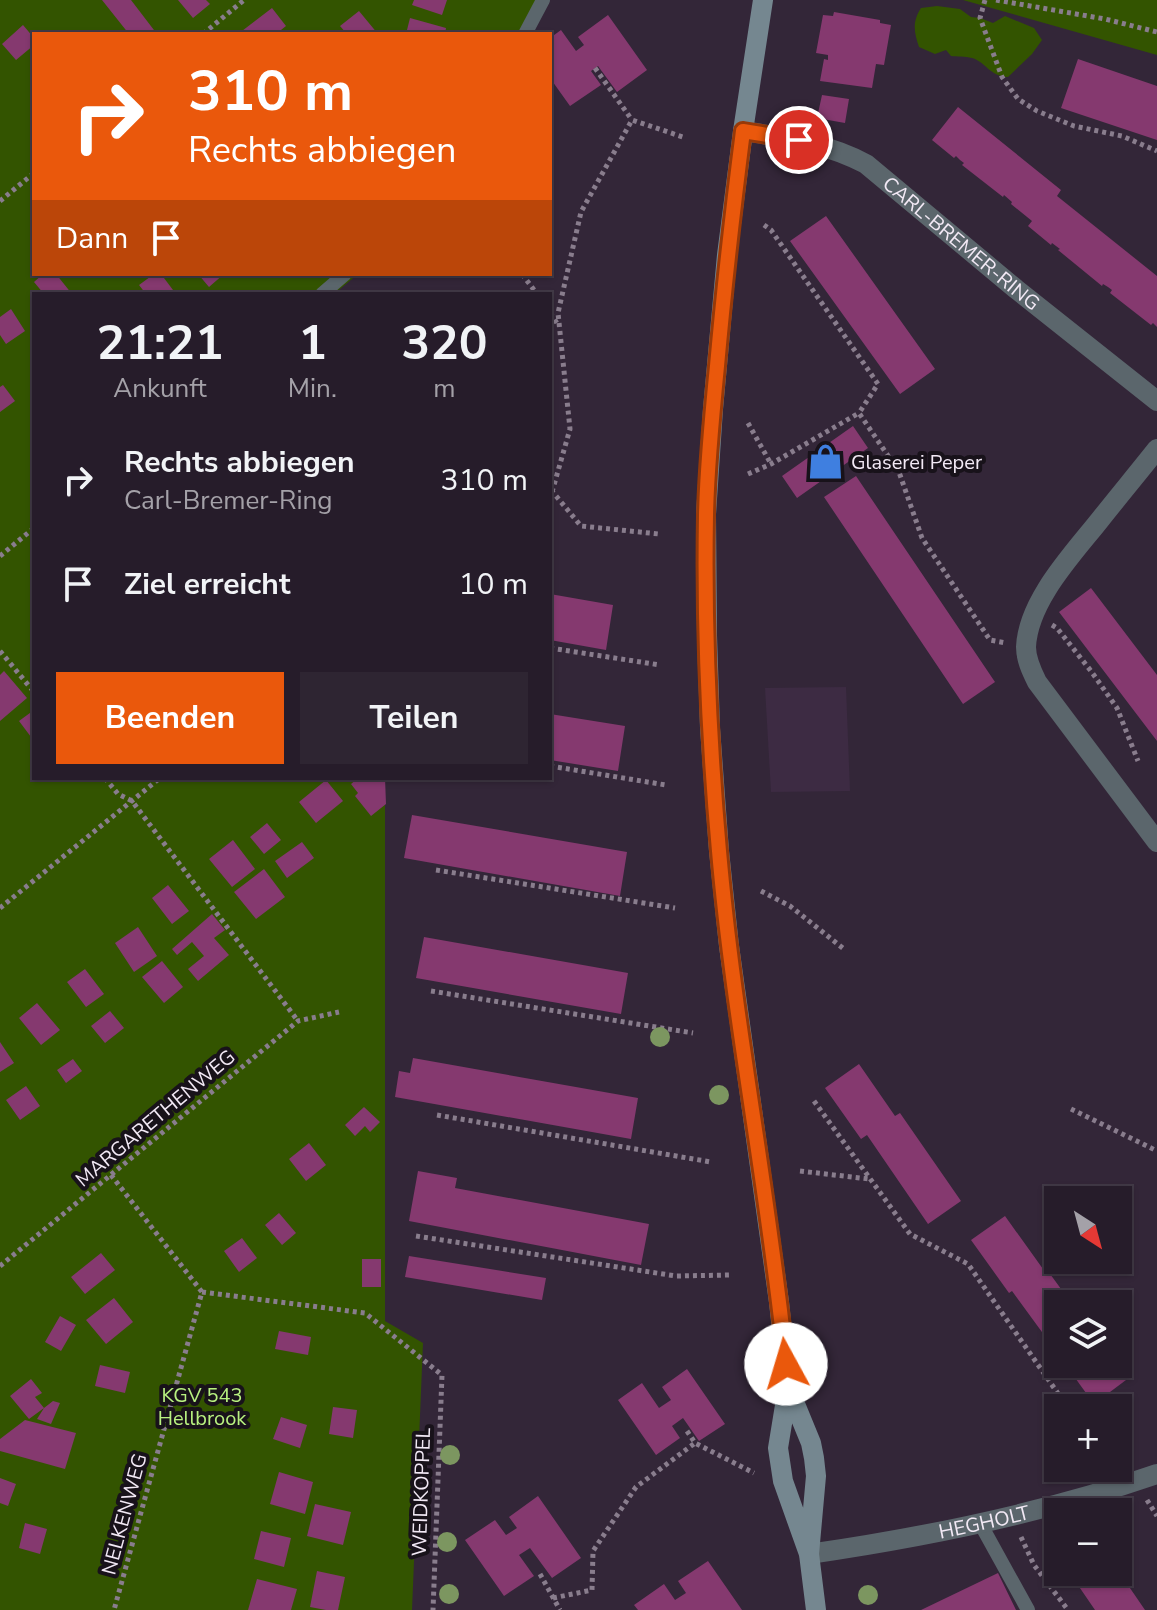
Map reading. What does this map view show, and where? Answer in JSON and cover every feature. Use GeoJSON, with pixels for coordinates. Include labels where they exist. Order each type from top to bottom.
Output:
{"type":"FeatureCollection","features":[{"type":"Feature","properties":{"kind":"street"},"geometry":{"type":"LineString","coordinates":[[763,0],[727,255],[713,409],[706,514],[707,635],[717,821],[729,946],[788,1387],[778,1448],[783,1481],[809,1554]]}},
{"type":"Feature","properties":{"kind":"street","name":"CARL-BREMER-RING"},"geometry":{"type":"LineString","coordinates":[[743,131],[816,144],[866,164],[1157,401]]}},
{"type":"Feature","properties":{"kind":"street"},"geometry":{"type":"LineString","coordinates":[[1157,449],[1056,576],[1033,615],[1026,646],[1027,658],[1037,682],[1157,842]]}},
{"type":"Feature","properties":{"kind":"street"},"geometry":{"type":"LineString","coordinates":[[788,1387],[814,1458],[816,1476],[809,1554],[816,1610]]}},
{"type":"Feature","properties":{"kind":"street","name":"HEGHOLT"},"geometry":{"type":"LineString","coordinates":[[809,1554],[980,1523],[1157,1474]]}},
{"type":"Feature","properties":{"kind":"lane"},"geometry":{"type":"LineString","coordinates":[[526,32],[543,0]]}},
{"type":"Feature","properties":{"kind":"lane"},"geometry":{"type":"LineString","coordinates":[[324,292],[343,276]]}},
{"type":"Feature","properties":{"kind":"lane"},"geometry":{"type":"LineString","coordinates":[[980,1523],[1028,1610]]}},
{"type":"Feature","properties":{"kind":"path"},"geometry":{"type":"LineString","coordinates":[[205,32],[244,0]]}},
{"type":"Feature","properties":{"kind":"path"},"geometry":{"type":"LineString","coordinates":[[985,0],[980,18],[1002,77],[1018,99],[1037,111],[1074,126],[1122,136],[1157,151]]}},
{"type":"Feature","properties":{"kind":"path"},"geometry":{"type":"LineString","coordinates":[[996,0],[1105,19],[1157,32]]}},
{"type":"Feature","properties":{"kind":"path"},"geometry":{"type":"LineString","coordinates":[[595,68],[632,120],[686,138]]}},
{"type":"Feature","properties":{"kind":"path"},"geometry":{"type":"LineString","coordinates":[[552,488],[570,429],[558,313],[581,212],[632,120]]}},
{"type":"Feature","properties":{"kind":"path"},"geometry":{"type":"LineString","coordinates":[[0,201],[32,175]]}},
{"type":"Feature","properties":{"kind":"path"},"geometry":{"type":"LineString","coordinates":[[748,474],[859,413],[878,384],[771,230],[764,225]]}},
{"type":"Feature","properties":{"kind":"path"},"geometry":{"type":"LineString","coordinates":[[552,316],[559,326]]}},
{"type":"Feature","properties":{"kind":"path"},"geometry":{"type":"LineString","coordinates":[[859,413],[899,472],[922,538],[990,640],[1026,646]]}},
{"type":"Feature","properties":{"kind":"path"},"geometry":{"type":"LineString","coordinates":[[748,423],[771,464]]}},
{"type":"Feature","properties":{"kind":"path"},"geometry":{"type":"LineString","coordinates":[[552,492],[581,526],[659,534]]}},
{"type":"Feature","properties":{"kind":"path"},"geometry":{"type":"LineString","coordinates":[[0,556],[32,530]]}},
{"type":"Feature","properties":{"kind":"path"},"geometry":{"type":"LineString","coordinates":[[1033,615],[1057,628],[1100,683],[1117,708],[1138,761]]}},
{"type":"Feature","properties":{"kind":"path"},"geometry":{"type":"LineString","coordinates":[[552,648],[660,665]]}},
{"type":"Feature","properties":{"kind":"path"},"geometry":{"type":"LineString","coordinates":[[0,651],[32,690]]}},
{"type":"Feature","properties":{"kind":"path"},"geometry":{"type":"LineString","coordinates":[[552,766],[666,785]]}},
{"type":"Feature","properties":{"kind":"path"},"geometry":{"type":"LineString","coordinates":[[107,780],[118,794],[132,801],[298,1021]]}},
{"type":"Feature","properties":{"kind":"path"},"geometry":{"type":"LineString","coordinates":[[0,908],[158,780]]}},
{"type":"Feature","properties":{"kind":"path"},"geometry":{"type":"LineString","coordinates":[[436,870],[675,908]]}},
{"type":"Feature","properties":{"kind":"path"},"geometry":{"type":"LineString","coordinates":[[761,891],[790,906],[844,949]]}},
{"type":"Feature","properties":{"kind":"path"},"geometry":{"type":"LineString","coordinates":[[431,991],[693,1033]]}},
{"type":"Feature","properties":{"kind":"path","name":"MARGARETHENWEG"},"geometry":{"type":"LineString","coordinates":[[0,1266],[298,1021],[339,1012]]}},
{"type":"Feature","properties":{"kind":"path"},"geometry":{"type":"LineString","coordinates":[[814,1101],[910,1234],[968,1264],[1058,1394]]}},
{"type":"Feature","properties":{"kind":"path"},"geometry":{"type":"LineString","coordinates":[[1071,1109],[1157,1151]]}},
{"type":"Feature","properties":{"kind":"path"},"geometry":{"type":"LineString","coordinates":[[437,1115],[711,1162]]}},
{"type":"Feature","properties":{"kind":"path"},"geometry":{"type":"LineString","coordinates":[[800,1171],[870,1179]]}},
{"type":"Feature","properties":{"kind":"path"},"geometry":{"type":"LineString","coordinates":[[111,1175],[202,1292]]}},
{"type":"Feature","properties":{"kind":"path"},"geometry":{"type":"LineString","coordinates":[[416,1236],[676,1276],[729,1275]]}},
{"type":"Feature","properties":{"kind":"path","name":"WEIDKOPPEL"},"geometry":{"type":"LineString","coordinates":[[202,1292],[365,1313],[442,1375],[433,1610]]}},
{"type":"Feature","properties":{"kind":"path","name":"NELKENWEG"},"geometry":{"type":"LineString","coordinates":[[114,1610],[202,1292]]}},
{"type":"Feature","properties":{"kind":"path"},"geometry":{"type":"LineString","coordinates":[[687,1431],[695,1443],[754,1473]]}},
{"type":"Feature","properties":{"kind":"path"},"geometry":{"type":"LineString","coordinates":[[553,1598],[592,1590],[593,1551],[636,1487],[695,1443]]}},
{"type":"Feature","properties":{"kind":"path"},"geometry":{"type":"LineString","coordinates":[[1147,1500],[1157,1516]]}},
{"type":"Feature","properties":{"kind":"path"},"geometry":{"type":"LineString","coordinates":[[1021,1537],[1034,1565],[1068,1610]]}},
{"type":"Feature","properties":{"kind":"path"},"geometry":{"type":"LineString","coordinates":[[540,1574],[560,1610]]}},
{"type":"Feature","properties":{"kind":"shaded area"},"geometry":{"type":"Polygon","coordinates":[[[846,687],[850,791],[771,792],[765,688],[846,687]]]}},
{"type":"Feature","properties":{"kind":"green space","name":"KGV 543 Hellbrook"},"geometry":{"type":"Polygon","coordinates":[[[0,0],[544,0],[527,32],[32,32],[32,276],[356,276],[336,292],[32,292],[32,780],[385,780],[385,1321],[423,1343],[412,1610],[0,1610],[0,0]]]}},
{"type":"Feature","properties":{"kind":"green space"},"geometry":{"type":"Polygon","coordinates":[[[963,0],[1157,0],[1157,55],[963,0]]]}},
{"type":"Feature","properties":{"kind":"green space"},"geometry":{"type":"Polygon","coordinates":[[[937,6],[960,9],[971,17],[993,23],[1005,16],[1034,28],[1042,40],[1008,77],[1002,76],[972,58],[951,56],[946,50],[935,54],[919,47],[915,27],[918,13],[921,8],[937,6]]]}},
{"type":"Feature","properties":{"kind":"building"},"geometry":{"type":"Polygon","coordinates":[[[102,0],[131,0],[155,32],[127,32],[102,0]]]}},
{"type":"Feature","properties":{"kind":"building"},"geometry":{"type":"Polygon","coordinates":[[[178,0],[206,0],[210,4],[193,18],[178,0]]]}},
{"type":"Feature","properties":{"kind":"building"},"geometry":{"type":"Polygon","coordinates":[[[414,0],[447,0],[442,15],[412,5],[414,0]]]}},
{"type":"Feature","properties":{"kind":"building"},"geometry":{"type":"Polygon","coordinates":[[[272,8],[286,26],[278,32],[241,32],[272,8]]]}},
{"type":"Feature","properties":{"kind":"building"},"geometry":{"type":"Polygon","coordinates":[[[359,11],[376,32],[345,32],[340,26],[359,11]]]}},
{"type":"Feature","properties":{"kind":"building"},"geometry":{"type":"Polygon","coordinates":[[[834,12],[880,20],[880,23],[891,25],[884,65],[876,64],[872,88],[820,81],[824,59],[828,60],[828,55],[816,53],[823,15],[833,16],[834,12]]]}},
{"type":"Feature","properties":{"kind":"building"},"geometry":{"type":"Polygon","coordinates":[[[608,15],[647,70],[617,92],[598,66],[591,71],[601,85],[570,106],[552,81],[552,37],[561,30],[576,51],[584,45],[578,37],[608,15]]]}},
{"type":"Feature","properties":{"kind":"building"},"geometry":{"type":"Polygon","coordinates":[[[410,18],[446,28],[445,32],[406,32],[410,18]]]}},
{"type":"Feature","properties":{"kind":"building"},"geometry":{"type":"Polygon","coordinates":[[[23,25],[32,36],[32,47],[16,60],[2,44],[23,25]]]}},
{"type":"Feature","properties":{"kind":"building"},"geometry":{"type":"Polygon","coordinates":[[[1078,59],[1157,86],[1157,140],[1061,108],[1078,59]]]}},
{"type":"Feature","properties":{"kind":"building"},"geometry":{"type":"Polygon","coordinates":[[[822,95],[849,99],[845,123],[817,118],[822,95]]]}},
{"type":"Feature","properties":{"kind":"building"},"geometry":{"type":"Polygon","coordinates":[[[958,107],[1061,190],[1057,196],[1157,276],[1157,327],[1028,226],[1032,221],[1012,202],[932,140],[958,107]]]}},
{"type":"Feature","properties":{"kind":"building"},"geometry":{"type":"Polygon","coordinates":[[[826,216],[935,369],[900,394],[790,241],[826,216]]]}},
{"type":"Feature","properties":{"kind":"building"},"geometry":{"type":"Polygon","coordinates":[[[41,276],[58,276],[70,292],[42,292],[34,282],[41,276]]]}},
{"type":"Feature","properties":{"kind":"building"},"geometry":{"type":"Polygon","coordinates":[[[151,276],[162,276],[174,292],[144,292],[139,285],[151,276]]]}},
{"type":"Feature","properties":{"kind":"building"},"geometry":{"type":"Polygon","coordinates":[[[200,276],[222,276],[209,287],[200,276]]]}},
{"type":"Feature","properties":{"kind":"building"},"geometry":{"type":"Polygon","coordinates":[[[11,309],[25,331],[6,344],[0,335],[0,317],[11,309]]]}},
{"type":"Feature","properties":{"kind":"building"},"geometry":{"type":"Polygon","coordinates":[[[3,385],[15,401],[0,412],[0,387],[3,385]]]}},
{"type":"Feature","properties":{"kind":"building","name":"Glaserei Peper"},"geometry":{"type":"Polygon","coordinates":[[[853,426],[868,448],[797,498],[782,476],[853,426]]]}},
{"type":"Feature","properties":{"kind":"building"},"geometry":{"type":"Polygon","coordinates":[[[856,476],[995,682],[963,704],[824,497],[856,476]]]}},
{"type":"Feature","properties":{"kind":"building"},"geometry":{"type":"Polygon","coordinates":[[[1091,588],[1157,675],[1157,741],[1059,612],[1091,588]]]}},
{"type":"Feature","properties":{"kind":"building"},"geometry":{"type":"Polygon","coordinates":[[[552,594],[613,605],[606,650],[552,640],[552,594]]]}},
{"type":"Feature","properties":{"kind":"building"},"geometry":{"type":"Polygon","coordinates":[[[4,671],[27,698],[0,721],[0,675],[4,671]]]}},
{"type":"Feature","properties":{"kind":"building"},"geometry":{"type":"Polygon","coordinates":[[[32,711],[32,738],[19,721],[32,711]]]}},
{"type":"Feature","properties":{"kind":"building"},"geometry":{"type":"Polygon","coordinates":[[[552,714],[625,726],[618,771],[552,760],[552,714]]]}},
{"type":"Feature","properties":{"kind":"building"},"geometry":{"type":"Polygon","coordinates":[[[326,780],[343,801],[316,823],[299,802],[326,780]]]}},
{"type":"Feature","properties":{"kind":"building"},"geometry":{"type":"Polygon","coordinates":[[[356,780],[385,780],[386,804],[371,816],[355,796],[358,793],[351,784],[356,780]]]}},
{"type":"Feature","properties":{"kind":"building"},"geometry":{"type":"Polygon","coordinates":[[[412,815],[627,852],[620,896],[404,858],[412,815]]]}},
{"type":"Feature","properties":{"kind":"building"},"geometry":{"type":"Polygon","coordinates":[[[267,823],[281,840],[264,854],[250,837],[267,823]]]}},
{"type":"Feature","properties":{"kind":"building"},"geometry":{"type":"Polygon","coordinates":[[[233,840],[255,869],[232,887],[209,859],[233,840]]]}},
{"type":"Feature","properties":{"kind":"building"},"geometry":{"type":"Polygon","coordinates":[[[302,842],[314,858],[287,878],[275,861],[302,842]]]}},
{"type":"Feature","properties":{"kind":"building"},"geometry":{"type":"Polygon","coordinates":[[[264,869],[285,897],[256,919],[234,892],[264,869]]]}},
{"type":"Feature","properties":{"kind":"building"},"geometry":{"type":"Polygon","coordinates":[[[168,885],[189,911],[172,924],[152,898],[168,885]]]}},
{"type":"Feature","properties":{"kind":"building"},"geometry":{"type":"Polygon","coordinates":[[[212,914],[225,930],[214,938],[229,955],[198,981],[188,969],[204,956],[192,942],[177,955],[172,949],[212,914]]]}},
{"type":"Feature","properties":{"kind":"building"},"geometry":{"type":"Polygon","coordinates":[[[138,927],[157,956],[134,972],[115,943],[138,927]]]}},
{"type":"Feature","properties":{"kind":"building"},"geometry":{"type":"Polygon","coordinates":[[[424,937],[628,973],[621,1014],[416,978],[424,937]]]}},
{"type":"Feature","properties":{"kind":"building"},"geometry":{"type":"Polygon","coordinates":[[[162,961],[183,987],[164,1003],[142,977],[162,961]]]}},
{"type":"Feature","properties":{"kind":"building"},"geometry":{"type":"Polygon","coordinates":[[[85,969],[104,994],[86,1007],[67,982],[85,969]]]}},
{"type":"Feature","properties":{"kind":"building"},"geometry":{"type":"Polygon","coordinates":[[[37,1003],[60,1030],[41,1045],[19,1018],[37,1003]]]}},
{"type":"Feature","properties":{"kind":"building"},"geometry":{"type":"Polygon","coordinates":[[[110,1011],[124,1028],[105,1043],[91,1026],[110,1011]]]}},
{"type":"Feature","properties":{"kind":"building"},"geometry":{"type":"Polygon","coordinates":[[[0,1042],[14,1063],[0,1072],[0,1042]]]}},
{"type":"Feature","properties":{"kind":"building"},"geometry":{"type":"Polygon","coordinates":[[[413,1058],[638,1098],[631,1139],[395,1097],[399,1071],[410,1073],[413,1058]]]}},
{"type":"Feature","properties":{"kind":"building"},"geometry":{"type":"Polygon","coordinates":[[[73,1059],[82,1071],[66,1083],[57,1070],[73,1059]]]}},
{"type":"Feature","properties":{"kind":"building"},"geometry":{"type":"Polygon","coordinates":[[[859,1064],[895,1116],[900,1113],[961,1201],[928,1224],[867,1135],[861,1139],[825,1088],[859,1064]]]}},
{"type":"Feature","properties":{"kind":"building"},"geometry":{"type":"Polygon","coordinates":[[[26,1086],[40,1106],[20,1120],[6,1100],[26,1086]]]}},
{"type":"Feature","properties":{"kind":"building"},"geometry":{"type":"Polygon","coordinates":[[[364,1107],[380,1122],[370,1132],[365,1126],[355,1136],[345,1125],[364,1107]]]}},
{"type":"Feature","properties":{"kind":"building"},"geometry":{"type":"Polygon","coordinates":[[[309,1143],[326,1165],[306,1181],[289,1159],[309,1143]]]}},
{"type":"Feature","properties":{"kind":"building"},"geometry":{"type":"Polygon","coordinates":[[[418,1171],[457,1178],[455,1188],[649,1224],[641,1265],[409,1221],[418,1171]]]}},
{"type":"Feature","properties":{"kind":"building"},"geometry":{"type":"Polygon","coordinates":[[[279,1213],[296,1233],[282,1245],[265,1225],[279,1213]]]}},
{"type":"Feature","properties":{"kind":"building"},"geometry":{"type":"Polygon","coordinates":[[[1005,1216],[1044,1268],[1044,1274],[1050,1274],[1062,1290],[1044,1290],[1044,1335],[1012,1291],[1009,1293],[971,1240],[1005,1216]]]}},
{"type":"Feature","properties":{"kind":"building"},"geometry":{"type":"Polygon","coordinates":[[[242,1238],[257,1258],[239,1272],[224,1251],[242,1238]]]}},
{"type":"Feature","properties":{"kind":"building"},"geometry":{"type":"Polygon","coordinates":[[[101,1253],[115,1270],[85,1294],[71,1277],[101,1253]]]}},
{"type":"Feature","properties":{"kind":"building"},"geometry":{"type":"Polygon","coordinates":[[[409,1256],[546,1278],[542,1300],[405,1277],[409,1256]]]}},
{"type":"Feature","properties":{"kind":"building"},"geometry":{"type":"Polygon","coordinates":[[[362,1259],[381,1259],[381,1287],[362,1287],[362,1259]]]}},
{"type":"Feature","properties":{"kind":"building"},"geometry":{"type":"Polygon","coordinates":[[[114,1298],[133,1322],[106,1344],[86,1320],[114,1298]]]}},
{"type":"Feature","properties":{"kind":"building"},"geometry":{"type":"Polygon","coordinates":[[[60,1316],[76,1325],[61,1351],[45,1342],[60,1316]]]}},
{"type":"Feature","properties":{"kind":"building"},"geometry":{"type":"Polygon","coordinates":[[[279,1331],[311,1337],[308,1355],[275,1349],[279,1331]]]}},
{"type":"Feature","properties":{"kind":"building"},"geometry":{"type":"Polygon","coordinates":[[[100,1365],[130,1372],[125,1393],[95,1386],[100,1365]]]}},
{"type":"Feature","properties":{"kind":"building"},"geometry":{"type":"Polygon","coordinates":[[[687,1369],[725,1424],[699,1441],[683,1418],[672,1426],[680,1438],[656,1455],[618,1400],[642,1383],[659,1408],[671,1400],[662,1387],[687,1369]]]}},
{"type":"Feature","properties":{"kind":"building"},"geometry":{"type":"Polygon","coordinates":[[[1075,1378],[1126,1380],[1107,1394],[1087,1394],[1075,1378]]]}},
{"type":"Feature","properties":{"kind":"building"},"geometry":{"type":"Polygon","coordinates":[[[31,1379],[42,1393],[35,1397],[44,1408],[29,1419],[10,1396],[31,1379]]]}},
{"type":"Feature","properties":{"kind":"building"},"geometry":{"type":"Polygon","coordinates":[[[53,1401],[60,1403],[51,1424],[37,1419],[44,1408],[53,1401]]]}},
{"type":"Feature","properties":{"kind":"building"},"geometry":{"type":"Polygon","coordinates":[[[333,1407],[357,1410],[353,1438],[329,1434],[333,1407]]]}},
{"type":"Feature","properties":{"kind":"building"},"geometry":{"type":"Polygon","coordinates":[[[281,1417],[307,1425],[300,1448],[273,1439],[281,1417]]]}},
{"type":"Feature","properties":{"kind":"building"},"geometry":{"type":"Polygon","coordinates":[[[25,1420],[76,1433],[65,1469],[0,1451],[0,1439],[25,1420]]]}},
{"type":"Feature","properties":{"kind":"building"},"geometry":{"type":"Polygon","coordinates":[[[279,1472],[313,1482],[305,1514],[270,1504],[279,1472]]]}},
{"type":"Feature","properties":{"kind":"building"},"geometry":{"type":"Polygon","coordinates":[[[0,1478],[16,1484],[8,1506],[0,1503],[0,1478]]]}},
{"type":"Feature","properties":{"kind":"building"},"geometry":{"type":"Polygon","coordinates":[[[538,1496],[581,1558],[552,1578],[530,1548],[519,1555],[534,1576],[504,1596],[465,1540],[495,1520],[506,1535],[517,1528],[509,1517],[538,1496]]]}},
{"type":"Feature","properties":{"kind":"building"},"geometry":{"type":"Polygon","coordinates":[[[315,1504],[351,1512],[343,1545],[307,1536],[315,1504]]]}},
{"type":"Feature","properties":{"kind":"building"},"geometry":{"type":"Polygon","coordinates":[[[25,1523],[47,1529],[40,1554],[19,1548],[25,1523]]]}},
{"type":"Feature","properties":{"kind":"building"},"geometry":{"type":"Polygon","coordinates":[[[261,1531],[291,1538],[284,1567],[254,1559],[261,1531]]]}},
{"type":"Feature","properties":{"kind":"building"},"geometry":{"type":"Polygon","coordinates":[[[708,1561],[742,1610],[638,1610],[634,1605],[664,1584],[675,1600],[686,1593],[678,1581],[708,1561]]]}},
{"type":"Feature","properties":{"kind":"building"},"geometry":{"type":"Polygon","coordinates":[[[317,1571],[345,1577],[338,1610],[310,1607],[317,1571]]]}},
{"type":"Feature","properties":{"kind":"building"},"geometry":{"type":"Polygon","coordinates":[[[998,1573],[1016,1610],[921,1610],[998,1573]]]}},
{"type":"Feature","properties":{"kind":"building"},"geometry":{"type":"Polygon","coordinates":[[[257,1579],[297,1589],[291,1610],[248,1610],[257,1579]]]}},
{"type":"Feature","properties":{"kind":"building"},"geometry":{"type":"Polygon","coordinates":[[[1079,1586],[1129,1586],[1145,1610],[1095,1610],[1079,1586]]]}},
{"type":"Feature","properties":{"kind":"place","name":"Glaserei Peper"},"geometry":{"type":"Point","coordinates":[825,462]}},
{"type":"Feature","properties":{"kind":"route"},"geometry":{"type":"LineString","coordinates":[[786,1364],[719,851],[708,681],[706,514],[727,255],[743,131],[799,140]]}}]}
